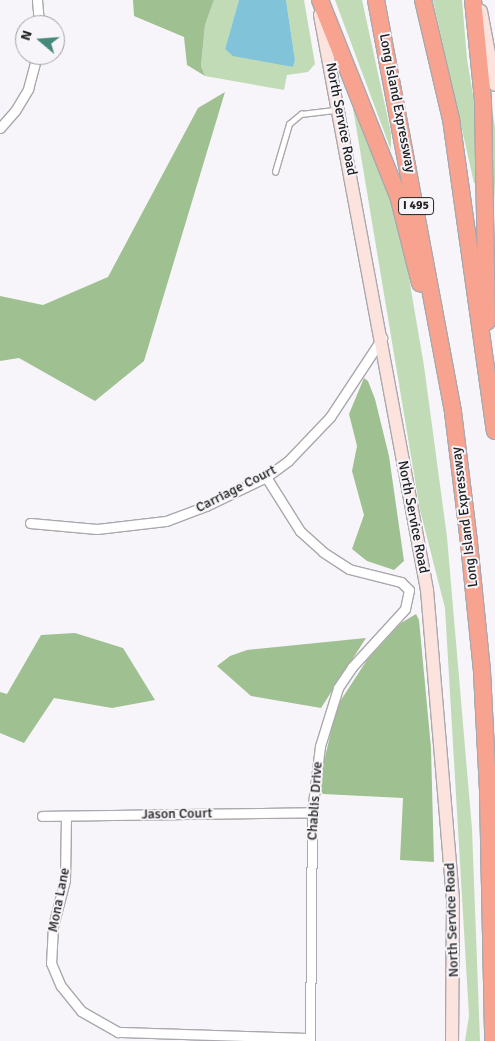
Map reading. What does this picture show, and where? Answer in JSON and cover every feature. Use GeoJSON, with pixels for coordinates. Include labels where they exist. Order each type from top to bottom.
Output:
{"type":"FeatureCollection","features":[{"type":"Feature","properties":{"kind":"highway"},"geometry":{"type":"LineString","coordinates":[[318,0],[398,199],[453,412]]}},
{"type":"Feature","properties":{"kind":"highway","name":"Long Island Expressway"},"geometry":{"type":"LineString","coordinates":[[376,0],[453,412],[482,672],[489,811],[493,1041]]}},
{"type":"Feature","properties":{"kind":"highway"},"geometry":{"type":"LineString","coordinates":[[423,0],[451,119],[495,431]]}},
{"type":"Feature","properties":{"kind":"highway"},"geometry":{"type":"LineString","coordinates":[[473,0],[483,101],[489,306],[485,354]]}},
{"type":"Feature","properties":{"kind":"main road","name":"North Service Road"},"geometry":{"type":"LineString","coordinates":[[318,0],[382,338],[427,590],[453,901],[452,1041]]}},
{"type":"Feature","properties":{"kind":"main road"},"geometry":{"type":"LineString","coordinates":[[479,0],[495,84]]}},
{"type":"Feature","properties":{"kind":"street"},"geometry":{"type":"LineString","coordinates":[[37,0],[38,15]]}},
{"type":"Feature","properties":{"kind":"street"},"geometry":{"type":"LineString","coordinates":[[0,128],[15,111],[28,89],[34,65]]}},
{"type":"Feature","properties":{"kind":"street","name":"Carriage Court"},"geometry":{"type":"LineString","coordinates":[[30,523],[97,529],[166,521],[206,506],[266,477],[295,455],[330,417],[382,338]]}},
{"type":"Feature","properties":{"kind":"street","name":"Chablis Drive"},"geometry":{"type":"LineString","coordinates":[[266,477],[300,530],[323,552],[349,569],[401,582],[410,590],[405,610],[352,667],[338,688],[320,746],[312,812],[310,1040]]}},
{"type":"Feature","properties":{"kind":"street","name":"Jason Court"},"geometry":{"type":"LineString","coordinates":[[42,816],[312,812]]}},
{"type":"Feature","properties":{"kind":"street","name":"Mona Lane"},"geometry":{"type":"LineString","coordinates":[[66,816],[65,880],[53,926],[52,963],[61,986],[82,1011],[118,1032],[310,1040]]}},
{"type":"Feature","properties":{"kind":"lane"},"geometry":{"type":"LineString","coordinates":[[275,172],[289,124],[301,114],[339,109]]}},
{"type":"Feature","properties":{"kind":"green space"},"geometry":{"type":"Polygon","coordinates":[[[133,0],[214,0],[205,25],[201,66],[205,76],[187,65],[184,37],[134,16],[133,0]]]}},
{"type":"Feature","properties":{"kind":"green space"},"geometry":{"type":"Polygon","coordinates":[[[214,0],[239,0],[225,49],[293,67],[295,60],[286,0],[304,0],[315,64],[308,72],[287,75],[284,90],[205,76],[201,66],[205,25],[214,0]]]}},
{"type":"Feature","properties":{"kind":"green space"},"geometry":{"type":"Polygon","coordinates":[[[335,0],[362,0],[391,133],[391,150],[335,0]]]}},
{"type":"Feature","properties":{"kind":"green space"},"geometry":{"type":"Polygon","coordinates":[[[433,0],[462,0],[467,59],[477,119],[479,183],[474,183],[433,0]]]}},
{"type":"Feature","properties":{"kind":"green space"},"geometry":{"type":"Polygon","coordinates":[[[349,84],[400,225],[424,366],[447,537],[472,829],[480,1041],[465,1041],[469,1016],[445,608],[420,510],[349,84]]]}},
{"type":"Feature","properties":{"kind":"green space"},"geometry":{"type":"Polygon","coordinates":[[[225,92],[144,361],[95,401],[19,358],[0,361],[0,296],[43,305],[108,277],[198,108],[225,92]]]}},
{"type":"Feature","properties":{"kind":"green space"},"geometry":{"type":"Polygon","coordinates":[[[489,93],[495,127],[495,201],[489,93]]]}},
{"type":"Feature","properties":{"kind":"green space"},"geometry":{"type":"Polygon","coordinates":[[[364,378],[368,381],[375,399],[389,456],[404,561],[394,570],[367,561],[352,549],[364,515],[352,471],[357,446],[349,414],[364,378]]]}},
{"type":"Feature","properties":{"kind":"green space"},"geometry":{"type":"Polygon","coordinates":[[[416,614],[419,620],[431,748],[434,862],[400,860],[403,798],[323,794],[318,787],[337,706],[367,660],[401,623],[416,614]]]}},
{"type":"Feature","properties":{"kind":"green space"},"geometry":{"type":"Polygon","coordinates":[[[75,633],[123,648],[155,700],[112,708],[54,698],[24,743],[0,733],[0,692],[7,694],[41,635],[75,633]]]}},
{"type":"Feature","properties":{"kind":"green space"},"geometry":{"type":"Polygon","coordinates":[[[366,638],[321,708],[251,696],[217,666],[230,656],[247,650],[366,638]]]}},
{"type":"Feature","properties":{"kind":"water"},"geometry":{"type":"Polygon","coordinates":[[[239,0],[286,0],[295,60],[293,67],[233,56],[225,49],[239,0]]]}}]}
